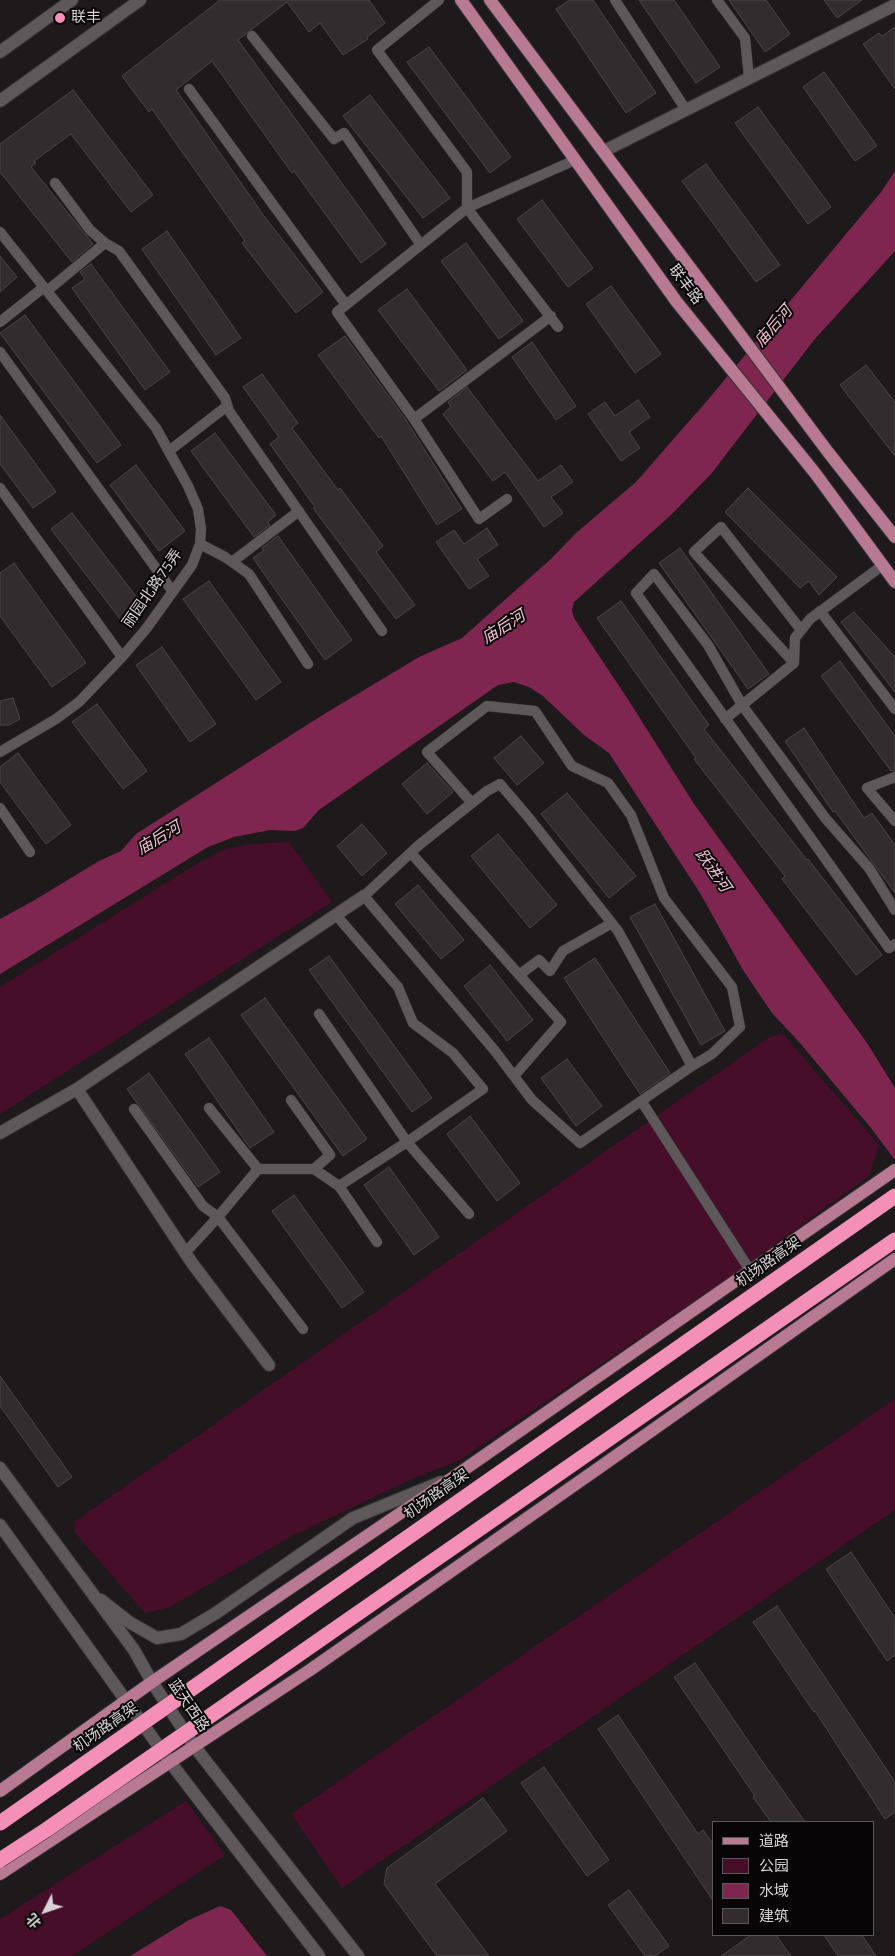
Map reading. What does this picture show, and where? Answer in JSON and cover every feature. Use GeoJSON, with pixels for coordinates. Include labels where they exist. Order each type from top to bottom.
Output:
{"type":"FeatureCollection","features":[{"type":"Feature","properties":{"kind":"highway","name":"机场路高架"},"geometry":{"type":"LineString","coordinates":[[0,1823],[895,1196]]}},
{"type":"Feature","properties":{"kind":"highway"},"geometry":{"type":"LineString","coordinates":[[0,1860],[895,1240]]}},
{"type":"Feature","properties":{"kind":"main road","name":"联丰路"},"geometry":{"type":"LineString","coordinates":[[461,0],[676,301],[815,473],[895,582]]}},
{"type":"Feature","properties":{"kind":"main road","name":"联丰路"},"geometry":{"type":"LineString","coordinates":[[490,0],[828,452],[895,537]]}},
{"type":"Feature","properties":{"kind":"main road"},"geometry":{"type":"LineString","coordinates":[[0,1791],[152,1682],[455,1476],[751,1272],[895,1170]]}},
{"type":"Feature","properties":{"kind":"main road"},"geometry":{"type":"LineString","coordinates":[[0,1874],[334,1653],[895,1259]]}},
{"type":"Feature","properties":{"kind":"street"},"geometry":{"type":"LineString","coordinates":[[0,52],[72,0]]}},
{"type":"Feature","properties":{"kind":"street"},"geometry":{"type":"LineString","coordinates":[[0,101],[140,0]]}},
{"type":"Feature","properties":{"kind":"street"},"geometry":{"type":"LineString","coordinates":[[604,151],[895,5]]}},
{"type":"Feature","properties":{"kind":"street"},"geometry":{"type":"LineString","coordinates":[[0,1133],[77,1089],[364,896]]}},
{"type":"Feature","properties":{"kind":"street"},"geometry":{"type":"LineString","coordinates":[[77,1089],[185,1253],[269,1365]]}},
{"type":"Feature","properties":{"kind":"street","name":"蓝天西路"},"geometry":{"type":"LineString","coordinates":[[0,1468],[134,1650],[152,1682],[194,1746],[358,1956]]}},
{"type":"Feature","properties":{"kind":"street"},"geometry":{"type":"LineString","coordinates":[[87,1588],[128,1622],[157,1638],[181,1634],[353,1518],[455,1476]]}},
{"type":"Feature","properties":{"kind":"street"},"geometry":{"type":"LineString","coordinates":[[0,1525],[170,1762],[319,1956]]}},
{"type":"Feature","properties":{"kind":"lane"},"geometry":{"type":"LineString","coordinates":[[439,0],[377,50],[467,172],[466,208],[558,327]]}},
{"type":"Feature","properties":{"kind":"lane"},"geometry":{"type":"LineString","coordinates":[[615,0],[686,110]]}},
{"type":"Feature","properties":{"kind":"lane"},"geometry":{"type":"LineString","coordinates":[[716,0],[745,38],[749,78]]}},
{"type":"Feature","properties":{"kind":"lane"},"geometry":{"type":"LineString","coordinates":[[252,36],[334,139],[344,133],[421,245]]}},
{"type":"Feature","properties":{"kind":"lane"},"geometry":{"type":"LineString","coordinates":[[189,89],[346,305]]}},
{"type":"Feature","properties":{"kind":"lane"},"geometry":{"type":"LineString","coordinates":[[507,499],[479,519],[474,514],[414,419],[337,312],[466,208],[575,160]]}},
{"type":"Feature","properties":{"kind":"lane"},"geometry":{"type":"LineString","coordinates":[[55,182],[90,230],[105,244],[120,251],[225,398],[227,406],[382,631]]}},
{"type":"Feature","properties":{"kind":"lane","name":"丽园北路75弄"},"geometry":{"type":"LineString","coordinates":[[0,232],[156,428],[188,486],[198,509],[201,529],[200,544],[192,565],[122,657],[71,708],[56,720],[0,752]]}},
{"type":"Feature","properties":{"kind":"lane"},"geometry":{"type":"LineString","coordinates":[[0,322],[105,244]]}},
{"type":"Feature","properties":{"kind":"lane"},"geometry":{"type":"LineString","coordinates":[[414,419],[551,316]]}},
{"type":"Feature","properties":{"kind":"lane"},"geometry":{"type":"LineString","coordinates":[[0,352],[173,592]]}},
{"type":"Feature","properties":{"kind":"lane"},"geometry":{"type":"LineString","coordinates":[[169,451],[227,406]]}},
{"type":"Feature","properties":{"kind":"lane"},"geometry":{"type":"LineString","coordinates":[[0,488],[122,657]]}},
{"type":"Feature","properties":{"kind":"lane"},"geometry":{"type":"LineString","coordinates":[[232,562],[299,511]]}},
{"type":"Feature","properties":{"kind":"lane"},"geometry":{"type":"LineString","coordinates":[[794,663],[694,552],[721,526],[801,630]]}},
{"type":"Feature","properties":{"kind":"lane"},"geometry":{"type":"LineString","coordinates":[[200,544],[249,574],[308,664]]}},
{"type":"Feature","properties":{"kind":"lane"},"geometry":{"type":"LineString","coordinates":[[725,719],[794,663],[795,638],[810,619],[883,565]]}},
{"type":"Feature","properties":{"kind":"lane"},"geometry":{"type":"LineString","coordinates":[[895,910],[869,868],[826,819],[742,705],[708,645],[654,574],[636,593],[889,948],[895,944]]}},
{"type":"Feature","properties":{"kind":"lane"},"geometry":{"type":"LineString","coordinates":[[820,611],[895,709]]}},
{"type":"Feature","properties":{"kind":"lane"},"geometry":{"type":"LineString","coordinates":[[472,803],[427,752],[486,706],[535,711],[572,766],[608,783],[631,815],[664,898],[732,987],[740,1026],[712,1054],[580,1143],[532,1100],[495,1051],[364,896],[411,853],[487,791],[500,784],[618,931],[692,1066]]}},
{"type":"Feature","properties":{"kind":"lane"},"geometry":{"type":"LineString","coordinates":[[895,777],[867,788],[895,821]]}},
{"type":"Feature","properties":{"kind":"lane"},"geometry":{"type":"LineString","coordinates":[[0,808],[30,852]]}},
{"type":"Feature","properties":{"kind":"lane"},"geometry":{"type":"LineString","coordinates":[[411,853],[561,1022],[514,1076]]}},
{"type":"Feature","properties":{"kind":"lane"},"geometry":{"type":"LineString","coordinates":[[336,915],[398,987],[413,1023],[453,1052],[483,1088],[407,1142],[339,1186]]}},
{"type":"Feature","properties":{"kind":"lane"},"geometry":{"type":"LineString","coordinates":[[520,975],[539,960],[550,971],[563,951],[612,923]]}},
{"type":"Feature","properties":{"kind":"lane"},"geometry":{"type":"LineString","coordinates":[[319,1014],[407,1142],[469,1214]]}},
{"type":"Feature","properties":{"kind":"lane"},"geometry":{"type":"LineString","coordinates":[[290,1100],[330,1155],[314,1169]]}},
{"type":"Feature","properties":{"kind":"lane"},"geometry":{"type":"LineString","coordinates":[[642,1102],[751,1272]]}},
{"type":"Feature","properties":{"kind":"lane"},"geometry":{"type":"LineString","coordinates":[[209,1108],[258,1169]]}},
{"type":"Feature","properties":{"kind":"lane"},"geometry":{"type":"LineString","coordinates":[[134,1110],[203,1206],[218,1217],[303,1329]]}},
{"type":"Feature","properties":{"kind":"lane"},"geometry":{"type":"LineString","coordinates":[[185,1253],[258,1169]]}},
{"type":"Feature","properties":{"kind":"lane"},"geometry":{"type":"LineString","coordinates":[[258,1169],[314,1169],[339,1186],[377,1242]]}},
{"type":"Feature","properties":{"kind":"green space"},"geometry":{"type":"Polygon","coordinates":[[[289,842],[332,902],[0,1114],[0,987],[185,871],[224,849],[252,844],[289,842]]]}},
{"type":"Feature","properties":{"kind":"green space"},"geometry":{"type":"Polygon","coordinates":[[[782,1033],[879,1145],[869,1176],[737,1272],[460,1460],[414,1478],[290,1537],[170,1607],[145,1613],[75,1533],[74,1522],[768,1038],[782,1033]]]}},
{"type":"Feature","properties":{"kind":"green space"},"geometry":{"type":"Polygon","coordinates":[[[895,1399],[895,1510],[342,1888],[291,1814],[895,1399]]]}},
{"type":"Feature","properties":{"kind":"green space"},"geometry":{"type":"Polygon","coordinates":[[[186,1801],[225,1855],[72,1956],[0,1956],[0,1919],[186,1801]]]}},
{"type":"Feature","properties":{"kind":"water"},"geometry":{"type":"Polygon","coordinates":[[[895,171],[895,251],[814,340],[711,474],[672,514],[574,602],[572,610],[574,618],[694,804],[867,1043],[895,1088],[895,1160],[871,1128],[800,1043],[772,1013],[743,970],[700,893],[609,753],[584,735],[543,696],[529,687],[514,682],[498,685],[319,810],[303,828],[295,831],[270,830],[234,837],[208,847],[0,974],[0,919],[99,861],[121,851],[136,834],[321,716],[419,657],[462,638],[552,558],[576,533],[636,482],[706,402],[881,192],[895,171]]]}},
{"type":"Feature","properties":{"kind":"water"},"geometry":{"type":"Polygon","coordinates":[[[220,1906],[231,1910],[267,1956],[130,1956],[189,1920],[220,1906]]]}},
{"type":"Feature","properties":{"kind":"building"},"geometry":{"type":"Polygon","coordinates":[[[220,0],[369,0],[385,23],[367,37],[368,39],[343,55],[320,23],[309,32],[287,2],[238,40],[386,244],[361,263],[294,171],[292,173],[212,61],[176,90],[264,216],[323,292],[296,313],[242,243],[245,241],[152,109],[149,112],[122,76],[220,0]]]}},
{"type":"Feature","properties":{"kind":"building"},"geometry":{"type":"Polygon","coordinates":[[[570,0],[593,0],[656,93],[626,113],[556,9],[570,0]]]}},
{"type":"Feature","properties":{"kind":"building"},"geometry":{"type":"Polygon","coordinates":[[[639,0],[674,0],[720,67],[696,83],[639,0]]]}},
{"type":"Feature","properties":{"kind":"building"},"geometry":{"type":"Polygon","coordinates":[[[729,0],[766,0],[790,34],[765,52],[729,0]]]}},
{"type":"Feature","properties":{"kind":"building"},"geometry":{"type":"Polygon","coordinates":[[[824,0],[862,0],[837,18],[824,0]]]}},
{"type":"Feature","properties":{"kind":"building"},"geometry":{"type":"Polygon","coordinates":[[[895,27],[895,89],[863,44],[879,33],[882,36],[895,27]]]}},
{"type":"Feature","properties":{"kind":"building"},"geometry":{"type":"Polygon","coordinates":[[[429,47],[511,157],[490,173],[407,62],[429,47]]]}},
{"type":"Feature","properties":{"kind":"building"},"geometry":{"type":"Polygon","coordinates":[[[824,72],[877,146],[855,161],[803,87],[824,72]]]}},
{"type":"Feature","properties":{"kind":"building"},"geometry":{"type":"Polygon","coordinates":[[[73,90],[153,195],[131,212],[71,134],[34,161],[36,163],[31,167],[93,244],[72,262],[0,172],[0,144],[73,90]]]}},
{"type":"Feature","properties":{"kind":"building"},"geometry":{"type":"Polygon","coordinates":[[[370,95],[450,198],[423,218],[343,116],[370,95]]]}},
{"type":"Feature","properties":{"kind":"building"},"geometry":{"type":"Polygon","coordinates":[[[758,107],[831,207],[808,224],[735,123],[758,107]]]}},
{"type":"Feature","properties":{"kind":"building"},"geometry":{"type":"Polygon","coordinates":[[[706,164],[780,265],[756,282],[682,181],[706,164]]]}},
{"type":"Feature","properties":{"kind":"building"},"geometry":{"type":"Polygon","coordinates":[[[542,200],[593,268],[568,287],[517,219],[542,200]]]}},
{"type":"Feature","properties":{"kind":"building"},"geometry":{"type":"Polygon","coordinates":[[[167,231],[241,338],[216,355],[142,249],[167,231]]]}},
{"type":"Feature","properties":{"kind":"building"},"geometry":{"type":"Polygon","coordinates":[[[466,243],[523,321],[499,339],[441,261],[466,243]]]}},
{"type":"Feature","properties":{"kind":"building"},"geometry":{"type":"Polygon","coordinates":[[[0,256],[17,277],[0,292],[0,256]]]}},
{"type":"Feature","properties":{"kind":"building"},"geometry":{"type":"Polygon","coordinates":[[[91,264],[170,372],[145,390],[72,288],[85,279],[80,272],[91,264]]]}},
{"type":"Feature","properties":{"kind":"building"},"geometry":{"type":"Polygon","coordinates":[[[611,286],[661,354],[635,373],[586,304],[611,286]]]}},
{"type":"Feature","properties":{"kind":"building"},"geometry":{"type":"Polygon","coordinates":[[[407,289],[467,370],[439,391],[378,310],[407,289]]]}},
{"type":"Feature","properties":{"kind":"building"},"geometry":{"type":"Polygon","coordinates":[[[25,315],[121,445],[97,463],[0,333],[25,315]]]}},
{"type":"Feature","properties":{"kind":"building"},"geometry":{"type":"Polygon","coordinates":[[[345,336],[406,420],[462,509],[437,525],[381,436],[379,438],[318,355],[345,336]]]}},
{"type":"Feature","properties":{"kind":"building"},"geometry":{"type":"Polygon","coordinates":[[[532,342],[576,406],[556,420],[512,357],[532,342]]]}},
{"type":"Feature","properties":{"kind":"building"},"geometry":{"type":"Polygon","coordinates":[[[866,365],[895,402],[895,456],[840,385],[866,365]]]}},
{"type":"Feature","properties":{"kind":"building"},"geometry":{"type":"Polygon","coordinates":[[[262,374],[298,423],[292,428],[383,546],[376,552],[415,605],[396,619],[313,508],[315,507],[270,444],[279,437],[243,387],[262,374]]]}},
{"type":"Feature","properties":{"kind":"building"},"geometry":{"type":"Polygon","coordinates":[[[467,387],[538,481],[561,465],[573,482],[551,497],[563,513],[544,527],[505,472],[493,481],[443,414],[451,407],[448,402],[467,387]]]}},
{"type":"Feature","properties":{"kind":"building"},"geometry":{"type":"Polygon","coordinates":[[[638,400],[650,417],[629,432],[640,448],[621,461],[588,414],[605,402],[615,416],[638,400]]]}},
{"type":"Feature","properties":{"kind":"building"},"geometry":{"type":"Polygon","coordinates":[[[0,415],[56,492],[33,508],[0,464],[0,415]]]}},
{"type":"Feature","properties":{"kind":"building"},"geometry":{"type":"Polygon","coordinates":[[[215,433],[276,515],[268,522],[270,525],[254,537],[191,451],[215,433]]]}},
{"type":"Feature","properties":{"kind":"building"},"geometry":{"type":"Polygon","coordinates":[[[136,465],[185,531],[159,551],[110,485],[136,465]]]}},
{"type":"Feature","properties":{"kind":"building"},"geometry":{"type":"Polygon","coordinates":[[[748,488],[837,577],[819,595],[809,581],[800,588],[725,512],[748,488]]]}},
{"type":"Feature","properties":{"kind":"building"},"geometry":{"type":"Polygon","coordinates":[[[72,513],[145,608],[124,624],[51,529],[72,513]]]}},
{"type":"Feature","properties":{"kind":"building"},"geometry":{"type":"Polygon","coordinates":[[[487,528],[498,545],[477,559],[489,576],[469,589],[436,542],[454,530],[464,544],[487,528]]]}},
{"type":"Feature","properties":{"kind":"building"},"geometry":{"type":"Polygon","coordinates":[[[278,536],[352,640],[325,660],[253,558],[264,550],[262,548],[278,536]]]}},
{"type":"Feature","properties":{"kind":"building"},"geometry":{"type":"Polygon","coordinates":[[[680,548],[769,674],[748,689],[659,563],[680,548]]]}},
{"type":"Feature","properties":{"kind":"building"},"geometry":{"type":"Polygon","coordinates":[[[14,563],[86,663],[52,687],[0,616],[0,573],[14,563]]]}},
{"type":"Feature","properties":{"kind":"building"},"geometry":{"type":"Polygon","coordinates":[[[209,581],[281,682],[256,700],[183,599],[209,581]]]}},
{"type":"Feature","properties":{"kind":"building"},"geometry":{"type":"Polygon","coordinates":[[[621,601],[709,725],[704,729],[882,955],[856,975],[782,879],[785,876],[694,759],[696,758],[597,618],[621,601]]]}},
{"type":"Feature","properties":{"kind":"building"},"geometry":{"type":"Polygon","coordinates":[[[854,612],[895,657],[895,692],[841,622],[854,612]]]}},
{"type":"Feature","properties":{"kind":"building"},"geometry":{"type":"Polygon","coordinates":[[[162,647],[216,724],[190,742],[136,665],[162,647]]]}},
{"type":"Feature","properties":{"kind":"building"},"geometry":{"type":"Polygon","coordinates":[[[840,661],[895,736],[895,770],[891,771],[821,676],[840,661]]]}},
{"type":"Feature","properties":{"kind":"building"},"geometry":{"type":"Polygon","coordinates":[[[13,698],[20,719],[9,725],[0,725],[0,701],[13,698]]]}},
{"type":"Feature","properties":{"kind":"building"},"geometry":{"type":"Polygon","coordinates":[[[97,704],[147,771],[123,789],[72,722],[97,704]]]}},
{"type":"Feature","properties":{"kind":"building"},"geometry":{"type":"Polygon","coordinates":[[[804,728],[864,818],[872,813],[895,845],[895,893],[835,811],[833,812],[785,741],[804,728]]]}},
{"type":"Feature","properties":{"kind":"building"},"geometry":{"type":"Polygon","coordinates":[[[521,736],[544,763],[517,785],[494,758],[521,736]]]}},
{"type":"Feature","properties":{"kind":"building"},"geometry":{"type":"Polygon","coordinates":[[[18,753],[71,825],[46,844],[0,782],[0,767],[18,753]]]}},
{"type":"Feature","properties":{"kind":"building"},"geometry":{"type":"Polygon","coordinates":[[[427,763],[453,792],[427,814],[402,784],[427,763]]]}},
{"type":"Feature","properties":{"kind":"building"},"geometry":{"type":"Polygon","coordinates":[[[567,793],[636,876],[609,898],[541,814],[567,793]]]}},
{"type":"Feature","properties":{"kind":"building"},"geometry":{"type":"Polygon","coordinates":[[[362,824],[387,853],[362,876],[337,846],[362,824]]]}},
{"type":"Feature","properties":{"kind":"building"},"geometry":{"type":"Polygon","coordinates":[[[498,834],[557,905],[530,928],[471,856],[498,834]]]}},
{"type":"Feature","properties":{"kind":"building"},"geometry":{"type":"Polygon","coordinates":[[[418,885],[464,940],[441,959],[395,904],[418,885]]]}},
{"type":"Feature","properties":{"kind":"building"},"geometry":{"type":"Polygon","coordinates":[[[655,904],[725,1031],[701,1045],[630,917],[655,904]]]}},
{"type":"Feature","properties":{"kind":"building"},"geometry":{"type":"Polygon","coordinates":[[[329,956],[432,1098],[412,1112],[309,970],[329,956]]]}},
{"type":"Feature","properties":{"kind":"building"},"geometry":{"type":"Polygon","coordinates":[[[595,958],[670,1073],[640,1094],[564,978],[595,958]]]}},
{"type":"Feature","properties":{"kind":"building"},"geometry":{"type":"Polygon","coordinates":[[[490,965],[533,1020],[507,1041],[464,986],[490,965]]]}},
{"type":"Feature","properties":{"kind":"building"},"geometry":{"type":"Polygon","coordinates":[[[265,998],[367,1139],[343,1156],[241,1015],[265,998]]]}},
{"type":"Feature","properties":{"kind":"building"},"geometry":{"type":"Polygon","coordinates":[[[209,1038],[274,1132],[250,1148],[185,1054],[209,1038]]]}},
{"type":"Feature","properties":{"kind":"building"},"geometry":{"type":"Polygon","coordinates":[[[567,1059],[602,1106],[576,1126],[541,1078],[567,1059]]]}},
{"type":"Feature","properties":{"kind":"building"},"geometry":{"type":"Polygon","coordinates":[[[149,1073],[220,1172],[198,1187],[127,1089],[149,1073]]]}},
{"type":"Feature","properties":{"kind":"building"},"geometry":{"type":"Polygon","coordinates":[[[470,1116],[520,1183],[497,1201],[447,1134],[470,1116]]]}},
{"type":"Feature","properties":{"kind":"building"},"geometry":{"type":"Polygon","coordinates":[[[389,1167],[439,1237],[414,1255],[364,1185],[389,1167]]]}},
{"type":"Feature","properties":{"kind":"building"},"geometry":{"type":"Polygon","coordinates":[[[294,1195],[364,1292],[342,1308],[272,1211],[294,1195]]]}},
{"type":"Feature","properties":{"kind":"building"},"geometry":{"type":"Polygon","coordinates":[[[0,1376],[72,1477],[58,1487],[0,1406],[0,1376]]]}},
{"type":"Feature","properties":{"kind":"building"},"geometry":{"type":"Polygon","coordinates":[[[851,1552],[895,1618],[895,1655],[887,1661],[826,1569],[851,1552]]]}},
{"type":"Feature","properties":{"kind":"building"},"geometry":{"type":"Polygon","coordinates":[[[777,1606],[895,1782],[895,1812],[885,1819],[815,1711],[753,1622],[777,1606]]]}},
{"type":"Feature","properties":{"kind":"building"},"geometry":{"type":"Polygon","coordinates":[[[695,1663],[804,1821],[770,1821],[674,1677],[695,1663]]]}},
{"type":"Feature","properties":{"kind":"building"},"geometry":{"type":"Polygon","coordinates":[[[618,1715],[698,1834],[703,1830],[712,1842],[712,1899],[598,1729],[618,1715]]]}},
{"type":"Feature","properties":{"kind":"building"},"geometry":{"type":"Polygon","coordinates":[[[544,1767],[609,1860],[587,1876],[521,1783],[544,1767]]]}},
{"type":"Feature","properties":{"kind":"building"},"geometry":{"type":"Polygon","coordinates":[[[483,1798],[507,1831],[435,1884],[489,1956],[437,1956],[384,1884],[387,1868],[483,1798]]]}},
{"type":"Feature","properties":{"kind":"building"},"geometry":{"type":"Polygon","coordinates":[[[629,1890],[669,1946],[655,1956],[645,1956],[608,1905],[629,1890]]]}},
{"type":"Feature","properties":{"kind":"building"},"geometry":{"type":"Polygon","coordinates":[[[750,1936],[777,1936],[791,1956],[721,1956],[750,1936]]]}},
{"type":"Feature","properties":{"kind":"building"},"geometry":{"type":"Polygon","coordinates":[[[825,1936],[863,1936],[876,1956],[838,1956],[825,1936]]]}},
{"type":"Feature","properties":{"kind":"place","name":"联丰"},"geometry":{"type":"Point","coordinates":[60,18]}},
{"type":"Feature","properties":{"kind":"water label","name":"庙后河"},"geometry":{"type":"Point","coordinates":[774,327]}},
{"type":"Feature","properties":{"kind":"water label","name":"庙后河"},"geometry":{"type":"Point","coordinates":[504,628]}},
{"type":"Feature","properties":{"kind":"water label","name":"庙后河"},"geometry":{"type":"Point","coordinates":[159,839]}},
{"type":"Feature","properties":{"kind":"water label","name":"跃进河"},"geometry":{"type":"Point","coordinates":[712,871]}}]}
